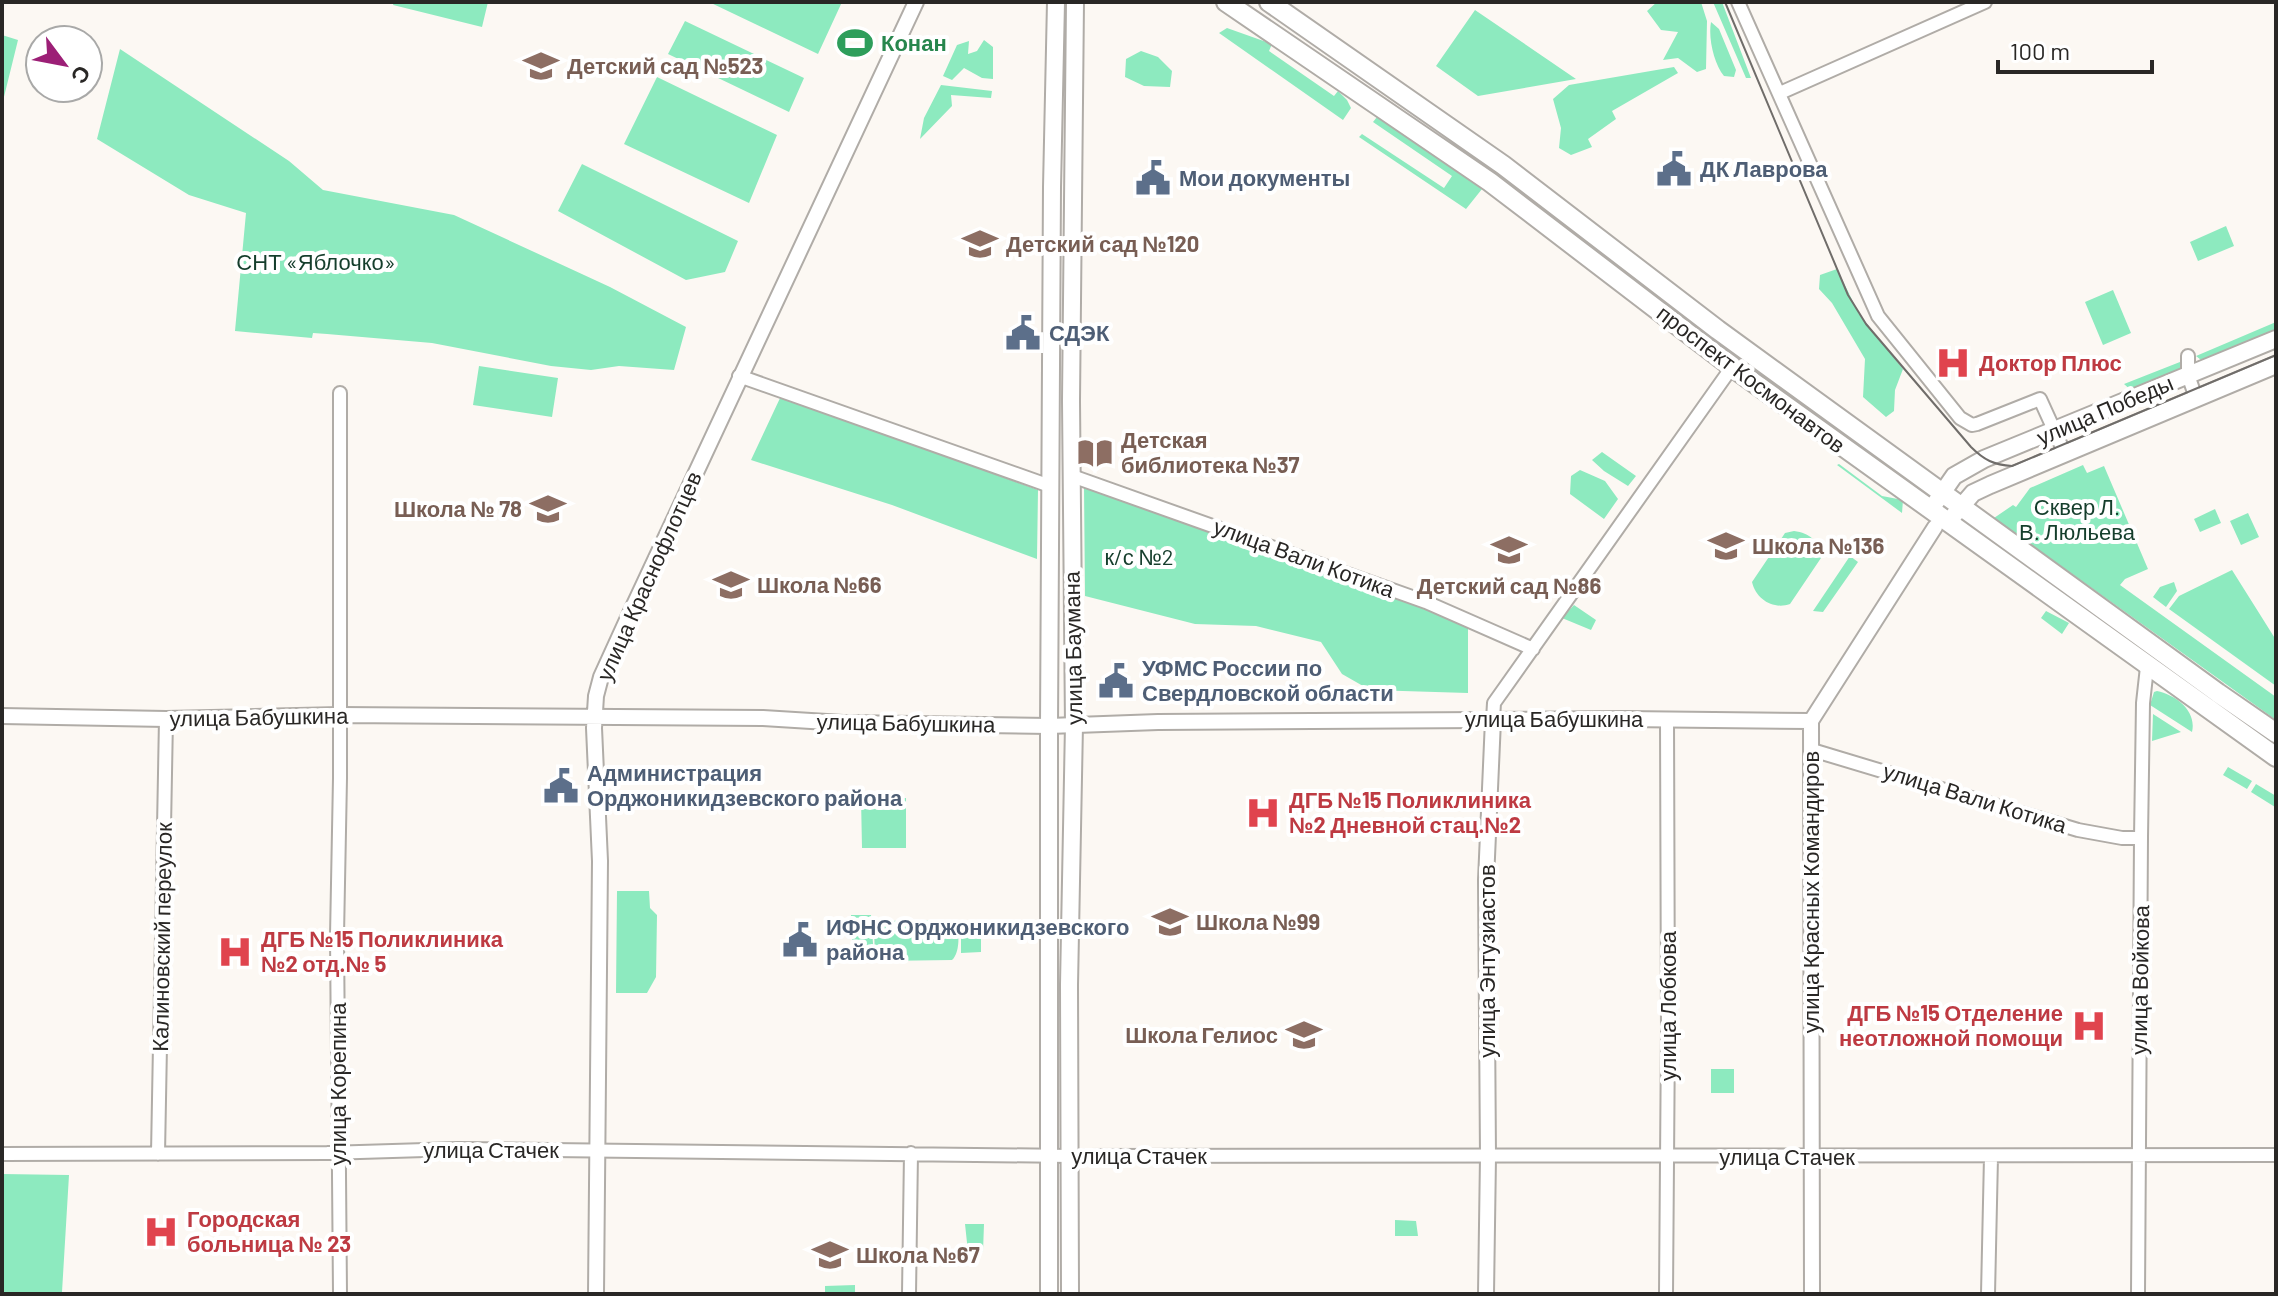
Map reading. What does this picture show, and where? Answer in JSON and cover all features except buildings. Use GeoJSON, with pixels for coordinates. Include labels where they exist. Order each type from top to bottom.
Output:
{"type":"FeatureCollection","features":[{"type":"Feature","properties":{"kind":"main road","name":"улица Баумана"},"geometry":{"type":"LineString","coordinates":[[1049,1294],[1050,486],[1056,2]]}},
{"type":"Feature","properties":{"kind":"main road","name":"улица Баумана"},"geometry":{"type":"LineString","coordinates":[[1070,1294],[1075,2]]}},
{"type":"Feature","properties":{"kind":"main road","name":"проспект Космонавтов"},"geometry":{"type":"LineString","coordinates":[[1226,2],[1490,182],[1938,520],[2276,757]]}},
{"type":"Feature","properties":{"kind":"main road","name":"проспект Космонавтов"},"geometry":{"type":"LineString","coordinates":[[1269,2],[1503,165],[1718,330],[2276,733]]}},
{"type":"Feature","properties":{"kind":"main road","name":"улица Победы"},"geometry":{"type":"LineString","coordinates":[[1938,520],[1943,492],[1954,476],[1972,466],[2276,339]]}},
{"type":"Feature","properties":{"kind":"main road","name":"улица Победы"},"geometry":{"type":"LineString","coordinates":[[1961,506],[1973,493],[2276,365]]}},
{"type":"Feature","properties":{"kind":"main road"},"geometry":{"type":"LineString","coordinates":[[1938,520],[1961,506]]}},
{"type":"Feature","properties":{"kind":"street","name":"улица Краснофлотцев"},"geometry":{"type":"LineString","coordinates":[[596,1294],[600,861],[596,696],[601,677],[739,376],[916,2]]}},
{"type":"Feature","properties":{"kind":"street"},"geometry":{"type":"LineString","coordinates":[[1738,2],[1878,316],[1960,418],[1972,425],[2040,399],[2065,454]]}},
{"type":"Feature","properties":{"kind":"street"},"geometry":{"type":"LineString","coordinates":[[1780,93],[1985,2]]}},
{"type":"Feature","properties":{"kind":"street"},"geometry":{"type":"LineString","coordinates":[[2188,356],[2188,375],[2196,398]]}},
{"type":"Feature","properties":{"kind":"street","name":"улица Энтузиастов"},"geometry":{"type":"LineString","coordinates":[[1486,1294],[1486,880],[1494,703],[1732,367]]}},
{"type":"Feature","properties":{"kind":"street"},"geometry":{"type":"LineString","coordinates":[[739,376],[1050,486]]}},
{"type":"Feature","properties":{"kind":"street","name":"улица Корепина"},"geometry":{"type":"LineString","coordinates":[[340,393],[337,936],[340,1294]]}},
{"type":"Feature","properties":{"kind":"street","name":"улица Вали Котика"},"geometry":{"type":"LineString","coordinates":[[1072,476],[1426,602],[1533,649]]}},
{"type":"Feature","properties":{"kind":"street","name":"улица Красных Командиров"},"geometry":{"type":"LineString","coordinates":[[1812,1294],[1809,1023],[1811,721],[1938,520]]}},
{"type":"Feature","properties":{"kind":"street","name":"улица Войкова"},"geometry":{"type":"LineString","coordinates":[[2138,1294],[2141,838],[2143,703],[2147,667]]}},
{"type":"Feature","properties":{"kind":"street","name":"улица Бабушкина"},"geometry":{"type":"LineString","coordinates":[[2,716],[166,719],[340,715],[763,718],[843,723],[1049,726],[1493,720],[1811,721]]}},
{"type":"Feature","properties":{"kind":"street","name":"Калиновский переулок"},"geometry":{"type":"LineString","coordinates":[[158,1154],[166,719]]}},
{"type":"Feature","properties":{"kind":"street","name":"улица Лобкова"},"geometry":{"type":"LineString","coordinates":[[1666,1294],[1667,719]]}},
{"type":"Feature","properties":{"kind":"street","name":"улица Вали Котика"},"geometry":{"type":"LineString","coordinates":[[1812,750],[2078,830],[2141,838]]}},
{"type":"Feature","properties":{"kind":"street","name":"улица Стачек"},"geometry":{"type":"LineString","coordinates":[[2,1154],[339,1153],[458,1149],[1050,1156],[2276,1155]]}},
{"type":"Feature","properties":{"kind":"street"},"geometry":{"type":"LineString","coordinates":[[909,1294],[911,1153]]}},
{"type":"Feature","properties":{"kind":"street"},"geometry":{"type":"LineString","coordinates":[[1988,1294],[1991,1157]]}},
{"type":"Feature","properties":{"kind":"green space"},"geometry":{"type":"Polygon","coordinates":[[[394,2],[488,2],[482,27],[393,5],[394,2]]]}},
{"type":"Feature","properties":{"kind":"green space"},"geometry":{"type":"Polygon","coordinates":[[[709,2],[842,2],[818,54],[709,2]]]}},
{"type":"Feature","properties":{"kind":"green space"},"geometry":{"type":"Polygon","coordinates":[[[1657,2],[1701,2],[1707,21],[1706,69],[1697,72],[1678,58],[1663,60],[1678,32],[1661,30],[1647,11],[1657,2]]]}},
{"type":"Feature","properties":{"kind":"green space"},"geometry":{"type":"Polygon","coordinates":[[[1713,2],[1722,2],[1751,78],[1746,78],[1713,2]]]}},
{"type":"Feature","properties":{"kind":"green space"},"geometry":{"type":"Polygon","coordinates":[[[1475,10],[1576,79],[1478,96],[1436,66],[1475,10]]]}},
{"type":"Feature","properties":{"kind":"green space"},"geometry":{"type":"Polygon","coordinates":[[[685,21],[804,78],[789,112],[668,54],[685,21]]]}},
{"type":"Feature","properties":{"kind":"green space"},"geometry":{"type":"Polygon","coordinates":[[[1711,22],[1719,29],[1736,70],[1734,77],[1724,76],[1717,65],[1711,43],[1711,22]]]}},
{"type":"Feature","properties":{"kind":"green space"},"geometry":{"type":"Polygon","coordinates":[[[1227,28],[1272,44],[1269,51],[1334,96],[1338,91],[1351,108],[1343,120],[1219,33],[1227,28]]]}},
{"type":"Feature","properties":{"kind":"green space"},"geometry":{"type":"Polygon","coordinates":[[[2,35],[18,40],[2,105],[2,35]]]}},
{"type":"Feature","properties":{"kind":"green space"},"geometry":{"type":"Polygon","coordinates":[[[984,40],[993,47],[993,79],[982,78],[964,68],[952,80],[943,76],[957,45],[969,41],[968,54],[977,51],[984,40]]]}},
{"type":"Feature","properties":{"kind":"green space","name":"СНТ «Яблочко»"},"geometry":{"type":"Polygon","coordinates":[[[120,49],[289,161],[323,190],[454,215],[610,287],[686,327],[674,370],[619,366],[591,370],[551,366],[432,343],[313,333],[312,338],[235,331],[246,213],[189,195],[97,139],[120,49]]]}},
{"type":"Feature","properties":{"kind":"green space"},"geometry":{"type":"Polygon","coordinates":[[[1141,51],[1158,57],[1172,71],[1170,87],[1144,86],[1125,77],[1126,59],[1141,51]]]}},
{"type":"Feature","properties":{"kind":"green space"},"geometry":{"type":"Polygon","coordinates":[[[1674,67],[1678,73],[1612,111],[1616,119],[1588,139],[1592,147],[1571,155],[1559,148],[1561,128],[1553,99],[1569,85],[1674,67]]]}},
{"type":"Feature","properties":{"kind":"green space"},"geometry":{"type":"Polygon","coordinates":[[[657,77],[777,135],[749,203],[624,144],[657,77]]]}},
{"type":"Feature","properties":{"kind":"green space"},"geometry":{"type":"Polygon","coordinates":[[[941,85],[992,91],[991,98],[951,95],[952,106],[920,139],[924,118],[941,85]]]}},
{"type":"Feature","properties":{"kind":"green space"},"geometry":{"type":"Polygon","coordinates":[[[1377,117],[1482,189],[1466,209],[1359,137],[1362,134],[1444,188],[1452,176],[1373,122],[1377,117]]]}},
{"type":"Feature","properties":{"kind":"green space"},"geometry":{"type":"Polygon","coordinates":[[[582,164],[738,241],[725,272],[686,280],[558,211],[582,164]]]}},
{"type":"Feature","properties":{"kind":"green space"},"geometry":{"type":"Polygon","coordinates":[[[2226,226],[2234,246],[2198,261],[2190,242],[2226,226]]]}},
{"type":"Feature","properties":{"kind":"green space"},"geometry":{"type":"Polygon","coordinates":[[[1837,269],[1859,314],[1903,369],[1895,390],[1894,411],[1886,417],[1863,397],[1865,359],[1832,303],[1819,289],[1820,275],[1837,269]]]}},
{"type":"Feature","properties":{"kind":"green space"},"geometry":{"type":"Polygon","coordinates":[[[2113,290],[2131,333],[2103,345],[2085,302],[2113,290]]]}},
{"type":"Feature","properties":{"kind":"green space"},"geometry":{"type":"Polygon","coordinates":[[[2276,322],[2276,333],[2205,363],[2196,356],[2276,322]]]}},
{"type":"Feature","properties":{"kind":"green space"},"geometry":{"type":"Polygon","coordinates":[[[2185,360],[2185,371],[2133,392],[2124,384],[2185,360]]]}},
{"type":"Feature","properties":{"kind":"green space"},"geometry":{"type":"Polygon","coordinates":[[[479,366],[558,378],[552,417],[473,405],[479,366]]]}},
{"type":"Feature","properties":{"kind":"green space"},"geometry":{"type":"Polygon","coordinates":[[[781,396],[1038,490],[1037,559],[892,505],[751,460],[781,396]]]}},
{"type":"Feature","properties":{"kind":"green space"},"geometry":{"type":"Polygon","coordinates":[[[1602,452],[1636,476],[1628,486],[1592,460],[1602,452]]]}},
{"type":"Feature","properties":{"kind":"green space"},"geometry":{"type":"Polygon","coordinates":[[[1837,465],[1882,496],[1903,500],[1902,513],[1837,465]]]}},
{"type":"Feature","properties":{"kind":"green space","name":"Сквер Л. В. Люльева"},"geometry":{"type":"Polygon","coordinates":[[[2083,465],[2087,473],[2104,466],[2148,569],[2125,579],[2120,585],[2276,697],[2276,720],[1994,518],[2013,505],[2016,507],[2030,488],[2083,465]]]}},
{"type":"Feature","properties":{"kind":"green space"},"geometry":{"type":"Polygon","coordinates":[[[1580,470],[1605,481],[1618,499],[1604,519],[1570,494],[1571,476],[1580,470]]]}},
{"type":"Feature","properties":{"kind":"green space","name":"к/с №2"},"geometry":{"type":"Polygon","coordinates":[[[1089,485],[1468,624],[1468,693],[1370,690],[1342,674],[1321,642],[1256,626],[1195,624],[1085,596],[1084,486],[1089,485]]]}},
{"type":"Feature","properties":{"kind":"green space"},"geometry":{"type":"Polygon","coordinates":[[[2215,509],[2221,523],[2200,532],[2194,519],[2215,509]]]}},
{"type":"Feature","properties":{"kind":"green space"},"geometry":{"type":"Polygon","coordinates":[[[2248,513],[2259,537],[2241,545],[2230,521],[2248,513]]]}},
{"type":"Feature","properties":{"kind":"green space"},"geometry":{"type":"Polygon","coordinates":[[[1794,531],[1813,539],[1821,558],[1790,604],[1766,602],[1752,582],[1785,533],[1794,531]]]}},
{"type":"Feature","properties":{"kind":"green space"},"geometry":{"type":"Polygon","coordinates":[[[1850,556],[1858,562],[1823,612],[1813,611],[1850,556]]]}},
{"type":"Feature","properties":{"kind":"green space"},"geometry":{"type":"Polygon","coordinates":[[[2232,570],[2276,640],[2276,686],[2169,609],[2179,596],[2232,570]]]}},
{"type":"Feature","properties":{"kind":"green space"},"geometry":{"type":"Polygon","coordinates":[[[2174,582],[2177,591],[2166,607],[2153,597],[2160,587],[2174,582]]]}},
{"type":"Feature","properties":{"kind":"green space"},"geometry":{"type":"Polygon","coordinates":[[[1574,605],[1596,620],[1591,630],[1562,618],[1574,605]]]}},
{"type":"Feature","properties":{"kind":"green space"},"geometry":{"type":"Polygon","coordinates":[[[2046,611],[2069,623],[2062,634],[2041,618],[2046,611]]]}},
{"type":"Feature","properties":{"kind":"green space"},"geometry":{"type":"Polygon","coordinates":[[[2157,691],[2184,705],[2191,717],[2192,732],[2150,705],[2157,691]]]}},
{"type":"Feature","properties":{"kind":"green space"},"geometry":{"type":"Polygon","coordinates":[[[2153,714],[2181,732],[2152,741],[2153,714]]]}},
{"type":"Feature","properties":{"kind":"green space"},"geometry":{"type":"Polygon","coordinates":[[[2228,767],[2252,781],[2247,789],[2223,775],[2228,767]]]}},
{"type":"Feature","properties":{"kind":"green space"},"geometry":{"type":"Polygon","coordinates":[[[2256,784],[2276,796],[2275,807],[2251,792],[2256,784]]]}},
{"type":"Feature","properties":{"kind":"green space"},"geometry":{"type":"Polygon","coordinates":[[[861,798],[906,798],[906,848],[862,848],[861,798]]]}},
{"type":"Feature","properties":{"kind":"green space"},"geometry":{"type":"Polygon","coordinates":[[[617,891],[649,891],[650,908],[657,915],[656,977],[647,993],[616,993],[617,891]]]}},
{"type":"Feature","properties":{"kind":"green space"},"geometry":{"type":"Polygon","coordinates":[[[851,915],[871,915],[874,958],[853,959],[851,915]]]}},
{"type":"Feature","properties":{"kind":"green space"},"geometry":{"type":"Polygon","coordinates":[[[879,921],[955,921],[958,936],[957,952],[952,960],[880,961],[875,956],[874,930],[879,921]]]}},
{"type":"Feature","properties":{"kind":"green space"},"geometry":{"type":"Polygon","coordinates":[[[981,925],[981,952],[961,953],[961,926],[981,925]]]}},
{"type":"Feature","properties":{"kind":"green space"},"geometry":{"type":"Polygon","coordinates":[[[1711,1069],[1734,1069],[1734,1093],[1711,1093],[1711,1069]]]}},
{"type":"Feature","properties":{"kind":"green space"},"geometry":{"type":"Polygon","coordinates":[[[2,1174],[69,1175],[62,1292],[2,1293],[2,1174]]]}},
{"type":"Feature","properties":{"kind":"green space"},"geometry":{"type":"Polygon","coordinates":[[[1395,1220],[1416,1221],[1418,1236],[1395,1236],[1395,1220]]]}},
{"type":"Feature","properties":{"kind":"green space"},"geometry":{"type":"Polygon","coordinates":[[[965,1224],[984,1224],[983,1252],[968,1252],[965,1224]]]}},
{"type":"Feature","properties":{"kind":"green space"},"geometry":{"type":"Polygon","coordinates":[[[855,1285],[855,1294],[825,1294],[825,1286],[855,1285]]]}},
{"type":"Feature","properties":{"kind":"tram line"},"geometry":{"type":"LineString","coordinates":[[1725,2],[1848,295],[1866,324],[1971,447],[1985,458],[2012,466],[2276,355]]}},
{"type":"Feature","properties":{"kind":"place","name":"Конан"},"geometry":{"type":"Point","coordinates":[855,43]}},
{"type":"Feature","properties":{"kind":"place","name":"Детский сад №523"},"geometry":{"type":"Point","coordinates":[541,66]}},
{"type":"Feature","properties":{"kind":"place","name":"ДК Лаврова"},"geometry":{"type":"Point","coordinates":[1674,169]}},
{"type":"Feature","properties":{"kind":"place","name":"Мои документы"},"geometry":{"type":"Point","coordinates":[1153,178]}},
{"type":"Feature","properties":{"kind":"place","name":"Детский сад №120"},"geometry":{"type":"Point","coordinates":[980,244]}},
{"type":"Feature","properties":{"kind":"place","name":"СДЭК"},"geometry":{"type":"Point","coordinates":[1023,333]}},
{"type":"Feature","properties":{"kind":"place","name":"Доктор Плюс"},"geometry":{"type":"Point","coordinates":[1953,363]}},
{"type":"Feature","properties":{"kind":"place","name":"Детская библиотека №37"},"geometry":{"type":"Point","coordinates":[1095,453]}},
{"type":"Feature","properties":{"kind":"place","name":"Школа № 78"},"geometry":{"type":"Point","coordinates":[548,509]}},
{"type":"Feature","properties":{"kind":"place","name":"Школа №136"},"geometry":{"type":"Point","coordinates":[1726,546]}},
{"type":"Feature","properties":{"kind":"place","name":"Детский сад №86"},"geometry":{"type":"Point","coordinates":[1509,550]}},
{"type":"Feature","properties":{"kind":"place","name":"Школа №66"},"geometry":{"type":"Point","coordinates":[731,585]}},
{"type":"Feature","properties":{"kind":"place","name":"УФМС России по Свердловской области"},"geometry":{"type":"Point","coordinates":[1116,681]}},
{"type":"Feature","properties":{"kind":"place","name":"Администрация Орджоникидзевского района"},"geometry":{"type":"Point","coordinates":[561,786]}},
{"type":"Feature","properties":{"kind":"place","name":"ДГБ №15 Поликлиника №2 Дневной стац.№2"},"geometry":{"type":"Point","coordinates":[1263,813]}},
{"type":"Feature","properties":{"kind":"place","name":"Школа №99"},"geometry":{"type":"Point","coordinates":[1170,922]}},
{"type":"Feature","properties":{"kind":"place","name":"ИФНС Орджоникидзевского района"},"geometry":{"type":"Point","coordinates":[800,940]}},
{"type":"Feature","properties":{"kind":"place","name":"ДГБ №15 Поликлиника №2 отд.№ 5"},"geometry":{"type":"Point","coordinates":[235,952]}},
{"type":"Feature","properties":{"kind":"place","name":"ДГБ №15 Отделение неотложной помощи"},"geometry":{"type":"Point","coordinates":[2089,1026]}},
{"type":"Feature","properties":{"kind":"place","name":"Школа Гелиос"},"geometry":{"type":"Point","coordinates":[1304,1035]}},
{"type":"Feature","properties":{"kind":"place","name":"Городская больница № 23"},"geometry":{"type":"Point","coordinates":[161,1232]}},
{"type":"Feature","properties":{"kind":"place","name":"Школа №67"},"geometry":{"type":"Point","coordinates":[830,1255]}}]}
